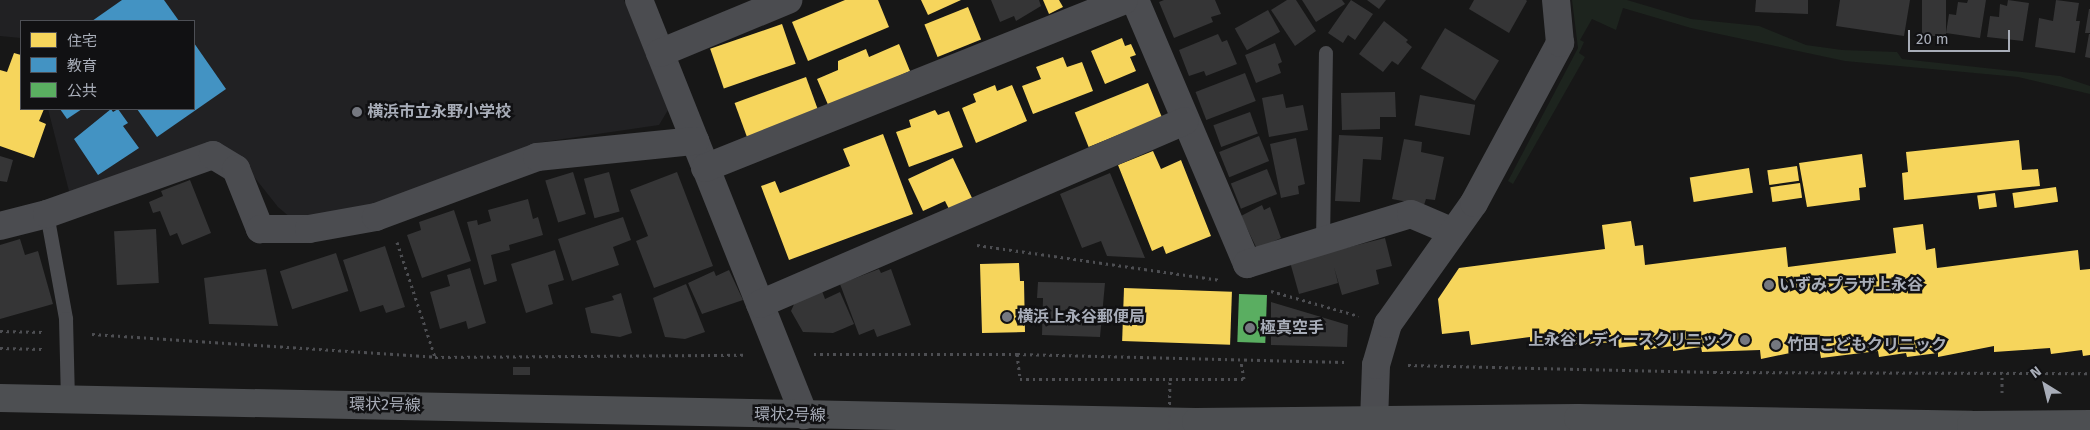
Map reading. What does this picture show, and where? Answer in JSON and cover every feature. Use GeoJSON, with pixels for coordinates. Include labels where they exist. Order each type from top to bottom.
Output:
{"type":"FeatureCollection","features":[{"type":"Feature","properties":{"kind":"main road","name":"環状2号線"},"geometry":{"type":"LineString","coordinates":[[0,398],[804,415],[1374,422],[1578,418],[1971,425],[2090,424]]}},
{"type":"Feature","properties":{"kind":"street"},"geometry":{"type":"LineString","coordinates":[[639,0],[804,415]]}},
{"type":"Feature","properties":{"kind":"street"},"geometry":{"type":"LineString","coordinates":[[660,53],[788,0]]}},
{"type":"Feature","properties":{"kind":"street"},"geometry":{"type":"LineString","coordinates":[[705,168],[1124,0]]}},
{"type":"Feature","properties":{"kind":"street"},"geometry":{"type":"LineString","coordinates":[[1135,0],[1184,121],[1246,264],[1411,214],[1451,231]]}},
{"type":"Feature","properties":{"kind":"street"},"geometry":{"type":"LineString","coordinates":[[1374,422],[1376,365],[1388,324],[1451,231],[1474,203],[1560,43],[1556,0]]}},
{"type":"Feature","properties":{"kind":"street"},"geometry":{"type":"LineString","coordinates":[[760,304],[1184,121]]}},
{"type":"Feature","properties":{"kind":"street"},"geometry":{"type":"LineString","coordinates":[[0,226],[46,214],[213,156],[236,169],[260,229],[310,229],[388,213],[537,157],[695,141]]}},
{"type":"Feature","properties":{"kind":"lane"},"geometry":{"type":"LineString","coordinates":[[1323,241],[1326,53]]}},
{"type":"Feature","properties":{"kind":"lane"},"geometry":{"type":"LineString","coordinates":[[46,214],[67,332],[68,398]]}},
{"type":"Feature","properties":{"kind":"path"},"geometry":{"type":"LineString","coordinates":[[388,213],[435,357]]}},
{"type":"Feature","properties":{"kind":"path"},"geometry":{"type":"LineString","coordinates":[[969,244],[1226,280]]}},
{"type":"Feature","properties":{"kind":"path"},"geometry":{"type":"LineString","coordinates":[[1264,289],[1388,324]]}},
{"type":"Feature","properties":{"kind":"path"},"geometry":{"type":"LineString","coordinates":[[0,331],[67,332],[435,357],[1016,354],[1241,362],[1724,372],[2090,373]]}},
{"type":"Feature","properties":{"kind":"path"},"geometry":{"type":"LineString","coordinates":[[0,348],[42,349]]}},
{"type":"Feature","properties":{"kind":"path"},"geometry":{"type":"LineString","coordinates":[[1016,354],[1020,379],[1244,379],[1241,362]]}},
{"type":"Feature","properties":{"kind":"path"},"geometry":{"type":"LineString","coordinates":[[1169,430],[1170,378]]}},
{"type":"Feature","properties":{"kind":"shaded area","name":"横浜市立永野小学校"},"geometry":{"type":"Polygon","coordinates":[[[0,0],[624,0],[668,110],[659,125],[536,143],[377,205],[309,220],[291,218],[278,207],[240,159],[70,195],[48,110],[195,110],[195,20],[20,20],[20,38],[0,36],[0,0]]]}},
{"type":"Feature","properties":{"kind":"shaded area"},"geometry":{"type":"Polygon","coordinates":[[[1572,0],[1627,0],[1691,19],[1759,26],[1806,45],[1842,50],[1897,52],[1902,59],[2060,76],[2090,86],[2090,94],[2018,77],[1845,61],[1691,28],[1623,8],[1616,30],[1592,19],[1580,40],[1584,42],[1579,53],[1585,57],[1513,184],[1508,181],[1578,48],[1572,0]]]}},
{"type":"Feature","properties":{"kind":"building: 住宅"},"geometry":{"type":"Polygon","coordinates":[[[845,0],[878,0],[889,27],[808,61],[792,22],[845,0]]]}},
{"type":"Feature","properties":{"kind":"building: 住宅"},"geometry":{"type":"Polygon","coordinates":[[[921,0],[961,0],[928,15],[921,0]]]}},
{"type":"Feature","properties":{"kind":"building: 住宅"},"geometry":{"type":"Polygon","coordinates":[[[1043,0],[1059,0],[1063,7],[1049,14],[1043,0]]]}},
{"type":"Feature","properties":{"kind":"building: 住宅"},"geometry":{"type":"Polygon","coordinates":[[[968,7],[981,39],[938,57],[924,25],[968,7]]]}},
{"type":"Feature","properties":{"kind":"building: 住宅"},"geometry":{"type":"Polygon","coordinates":[[[782,24],[796,64],[724,88],[710,49],[782,24]]]}},
{"type":"Feature","properties":{"kind":"building: 住宅"},"geometry":{"type":"Polygon","coordinates":[[[1122,38],[1125,46],[1131,44],[1136,55],[1130,57],[1136,71],[1105,84],[1091,51],[1122,38]]]}},
{"type":"Feature","properties":{"kind":"building: 住宅"},"geometry":{"type":"Polygon","coordinates":[[[899,44],[910,71],[829,107],[817,79],[838,70],[838,61],[866,49],[869,57],[899,44]]]}},
{"type":"Feature","properties":{"kind":"building: 住宅"},"geometry":{"type":"Polygon","coordinates":[[[14,53],[20,55],[20,110],[44,110],[39,121],[46,124],[34,158],[0,146],[0,70],[7,72],[14,53]]]}},
{"type":"Feature","properties":{"kind":"building: 住宅"},"geometry":{"type":"Polygon","coordinates":[[[1063,57],[1067,67],[1082,62],[1093,91],[1033,114],[1022,86],[1041,79],[1036,67],[1063,57]]]}},
{"type":"Feature","properties":{"kind":"building: 住宅"},"geometry":{"type":"Polygon","coordinates":[[[806,77],[821,118],[750,144],[735,103],[806,77]]]}},
{"type":"Feature","properties":{"kind":"building: 住宅"},"geometry":{"type":"Polygon","coordinates":[[[1148,83],[1162,117],[1089,147],[1075,113],[1148,83]]]}},
{"type":"Feature","properties":{"kind":"building: 住宅"},"geometry":{"type":"Polygon","coordinates":[[[995,85],[997,91],[1012,85],[1027,121],[976,143],[962,108],[976,102],[973,94],[995,85]]]}},
{"type":"Feature","properties":{"kind":"building: 住宅"},"geometry":{"type":"Polygon","coordinates":[[[935,110],[938,115],[949,111],[963,147],[909,167],[896,132],[911,127],[909,120],[935,110]]]}},
{"type":"Feature","properties":{"kind":"building: 住宅"},"geometry":{"type":"Polygon","coordinates":[[[883,134],[913,214],[789,260],[761,186],[775,181],[780,193],[850,166],[843,149],[883,134]]]}},
{"type":"Feature","properties":{"kind":"building: 住宅"},"geometry":{"type":"Polygon","coordinates":[[[2019,140],[2022,170],[2038,169],[2040,186],[1904,200],[1902,173],[1908,172],[1906,152],[2019,140]]]}},
{"type":"Feature","properties":{"kind":"building: 住宅"},"geometry":{"type":"Polygon","coordinates":[[[1153,151],[1161,169],[1181,160],[1211,236],[1166,254],[1163,246],[1152,251],[1118,165],[1153,151]]]}},
{"type":"Feature","properties":{"kind":"building: 住宅"},"geometry":{"type":"Polygon","coordinates":[[[1862,154],[1866,187],[1859,188],[1860,200],[1807,207],[1799,163],[1862,154]]]}},
{"type":"Feature","properties":{"kind":"building: 住宅"},"geometry":{"type":"Polygon","coordinates":[[[953,158],[972,198],[949,209],[945,201],[923,211],[908,179],[953,158]]]}},
{"type":"Feature","properties":{"kind":"building: 住宅"},"geometry":{"type":"Polygon","coordinates":[[[1797,166],[1799,181],[1769,185],[1767,170],[1797,166]]]}},
{"type":"Feature","properties":{"kind":"building: 住宅"},"geometry":{"type":"Polygon","coordinates":[[[1749,168],[1753,193],[1694,202],[1690,177],[1749,168]]]}},
{"type":"Feature","properties":{"kind":"building: 住宅"},"geometry":{"type":"Polygon","coordinates":[[[1800,183],[1802,198],[1772,202],[1770,187],[1800,183]]]}},
{"type":"Feature","properties":{"kind":"building: 住宅"},"geometry":{"type":"Polygon","coordinates":[[[2056,187],[2058,202],[2015,208],[2012,193],[2056,187]]]}},
{"type":"Feature","properties":{"kind":"building: 住宅"},"geometry":{"type":"Polygon","coordinates":[[[1995,193],[1997,207],[1979,209],[1977,196],[1995,193]]]}},
{"type":"Feature","properties":{"kind":"building: 住宅","name":"いずみプラザ上永谷"},"geometry":{"type":"Polygon","coordinates":[[[1631,221],[1635,246],[1643,245],[1645,265],[1786,247],[1788,267],[1896,253],[1893,228],[1923,224],[1926,250],[1935,248],[1937,268],[2078,250],[2080,270],[2090,269],[2090,355],[2083,356],[2082,350],[2051,354],[2050,348],[1994,352],[1994,346],[1938,357],[1938,353],[1907,357],[1906,353],[1879,357],[1878,351],[1821,358],[1819,347],[1761,359],[1760,350],[1702,352],[1701,347],[1673,351],[1673,346],[1644,350],[1644,345],[1616,348],[1615,342],[1558,346],[1557,341],[1530,344],[1530,337],[1471,345],[1469,331],[1442,334],[1438,299],[1459,268],[1605,249],[1602,225],[1631,221]]]}},
{"type":"Feature","properties":{"kind":"building: 住宅"},"geometry":{"type":"Polygon","coordinates":[[[1019,263],[1020,281],[1024,281],[1025,332],[982,333],[980,264],[1019,263]]]}},
{"type":"Feature","properties":{"kind":"building: 住宅"},"geometry":{"type":"Polygon","coordinates":[[[1124,288],[1232,292],[1230,345],[1122,341],[1124,288]]]}},
{"type":"Feature","properties":{"kind":"building: 教育"},"geometry":{"type":"Polygon","coordinates":[[[122,0],[164,0],[178,20],[93,20],[122,0]]]}},
{"type":"Feature","properties":{"kind":"building: 教育"},"geometry":{"type":"Polygon","coordinates":[[[195,44],[226,89],[157,137],[138,110],[195,110],[195,44]]]}},
{"type":"Feature","properties":{"kind":"building: 教育"},"geometry":{"type":"Polygon","coordinates":[[[61,110],[80,110],[67,119],[61,110]]]}},
{"type":"Feature","properties":{"kind":"building: 教育"},"geometry":{"type":"Polygon","coordinates":[[[110,110],[113,112],[119,110],[128,123],[123,126],[139,148],[98,175],[74,139],[110,110]]]}},
{"type":"Feature","properties":{"kind":"building: 公共"},"geometry":{"type":"Polygon","coordinates":[[[1239,294],[1267,295],[1265,343],[1237,342],[1239,294]]]}},
{"type":"Feature","properties":{"kind":"building: その他"},"geometry":{"type":"Polygon","coordinates":[[[991,0],[1039,0],[1041,6],[1016,21],[1014,16],[1000,22],[991,0]]]}},
{"type":"Feature","properties":{"kind":"building: その他"},"geometry":{"type":"Polygon","coordinates":[[[1164,0],[1215,0],[1221,14],[1211,17],[1213,22],[1174,38],[1159,2],[1164,0]]]}},
{"type":"Feature","properties":{"kind":"building: その他"},"geometry":{"type":"Polygon","coordinates":[[[1287,0],[1296,0],[1316,31],[1295,46],[1271,10],[1287,0]]]}},
{"type":"Feature","properties":{"kind":"building: その他"},"geometry":{"type":"Polygon","coordinates":[[[1302,0],[1342,0],[1345,4],[1316,22],[1302,0]]]}},
{"type":"Feature","properties":{"kind":"building: その他"},"geometry":{"type":"Polygon","coordinates":[[[1351,0],[1373,14],[1355,40],[1348,35],[1343,43],[1328,33],[1351,0]]]}},
{"type":"Feature","properties":{"kind":"building: その他"},"geometry":{"type":"Polygon","coordinates":[[[1367,0],[1386,0],[1379,9],[1367,0]]]}},
{"type":"Feature","properties":{"kind":"building: その他"},"geometry":{"type":"Polygon","coordinates":[[[1474,0],[1527,1],[1509,33],[1469,9],[1474,0]]]}},
{"type":"Feature","properties":{"kind":"building: その他"},"geometry":{"type":"Polygon","coordinates":[[[1756,0],[1808,0],[1808,14],[1755,12],[1756,0]]]}},
{"type":"Feature","properties":{"kind":"building: その他"},"geometry":{"type":"Polygon","coordinates":[[[1840,0],[1910,0],[1904,36],[1836,26],[1840,0]]]}},
{"type":"Feature","properties":{"kind":"building: その他"},"geometry":{"type":"Polygon","coordinates":[[[1922,0],[1946,0],[1946,36],[1922,36],[1922,0]]]}},
{"type":"Feature","properties":{"kind":"building: その他"},"geometry":{"type":"Polygon","coordinates":[[[1968,0],[1986,0],[1980,38],[1946,33],[1949,14],[1956,15],[1958,2],[1967,3],[1968,0]]]}},
{"type":"Feature","properties":{"kind":"building: その他"},"geometry":{"type":"Polygon","coordinates":[[[2008,0],[2029,3],[2023,41],[1987,37],[1990,16],[1999,17],[2000,4],[2007,6],[2008,0]]]}},
{"type":"Feature","properties":{"kind":"building: その他"},"geometry":{"type":"Polygon","coordinates":[[[2056,0],[2079,3],[2076,21],[2080,21],[2075,53],[2035,47],[2039,18],[2053,21],[2056,0]]]}},
{"type":"Feature","properties":{"kind":"building: その他"},"geometry":{"type":"Polygon","coordinates":[[[2089,9],[2090,33],[2085,33],[2089,9]]]}},
{"type":"Feature","properties":{"kind":"building: その他"},"geometry":{"type":"Polygon","coordinates":[[[1268,10],[1280,32],[1247,50],[1235,28],[1268,10]]]}},
{"type":"Feature","properties":{"kind":"building: その他"},"geometry":{"type":"Polygon","coordinates":[[[1384,21],[1408,40],[1406,42],[1412,47],[1398,65],[1392,61],[1383,72],[1359,54],[1384,21]]]}},
{"type":"Feature","properties":{"kind":"building: その他"},"geometry":{"type":"Polygon","coordinates":[[[1445,28],[1499,60],[1475,101],[1421,68],[1445,28]]]}},
{"type":"Feature","properties":{"kind":"building: その他"},"geometry":{"type":"Polygon","coordinates":[[[1218,34],[1222,42],[1227,40],[1237,64],[1206,76],[1204,71],[1189,76],[1179,50],[1218,34]]]}},
{"type":"Feature","properties":{"kind":"building: その他"},"geometry":{"type":"Polygon","coordinates":[[[2090,34],[2090,58],[2085,57],[2090,34]]]}},
{"type":"Feature","properties":{"kind":"building: その他"},"geometry":{"type":"Polygon","coordinates":[[[1275,43],[1282,62],[1278,64],[1281,73],[1256,83],[1245,55],[1275,43]]]}},
{"type":"Feature","properties":{"kind":"building: その他"},"geometry":{"type":"Polygon","coordinates":[[[1245,73],[1256,101],[1206,120],[1196,92],[1245,73]]]}},
{"type":"Feature","properties":{"kind":"building: その他"},"geometry":{"type":"Polygon","coordinates":[[[1395,92],[1396,117],[1380,117],[1380,129],[1342,130],[1341,93],[1395,92]]]}},
{"type":"Feature","properties":{"kind":"building: その他"},"geometry":{"type":"Polygon","coordinates":[[[1283,94],[1286,108],[1303,105],[1308,130],[1269,137],[1262,98],[1283,94]]]}},
{"type":"Feature","properties":{"kind":"building: その他"},"geometry":{"type":"Polygon","coordinates":[[[1420,95],[1475,105],[1470,135],[1415,126],[1420,95]]]}},
{"type":"Feature","properties":{"kind":"building: その他"},"geometry":{"type":"Polygon","coordinates":[[[1250,112],[1258,134],[1221,147],[1213,125],[1250,112]]]}},
{"type":"Feature","properties":{"kind":"building: その他"},"geometry":{"type":"Polygon","coordinates":[[[1339,135],[1383,137],[1381,160],[1363,159],[1360,202],[1335,201],[1339,135]]]}},
{"type":"Feature","properties":{"kind":"building: その他"},"geometry":{"type":"Polygon","coordinates":[[[1259,136],[1269,161],[1229,177],[1219,152],[1259,136]]]}},
{"type":"Feature","properties":{"kind":"building: その他"},"geometry":{"type":"Polygon","coordinates":[[[1296,138],[1305,184],[1298,186],[1299,194],[1281,198],[1270,144],[1296,138]]]}},
{"type":"Feature","properties":{"kind":"building: その他"},"geometry":{"type":"Polygon","coordinates":[[[1404,139],[1422,142],[1421,152],[1444,157],[1435,200],[1426,199],[1424,205],[1392,199],[1404,139]]]}},
{"type":"Feature","properties":{"kind":"building: その他"},"geometry":{"type":"Polygon","coordinates":[[[0,156],[13,160],[7,182],[0,181],[0,156]]]}},
{"type":"Feature","properties":{"kind":"building: その他"},"geometry":{"type":"Polygon","coordinates":[[[1267,169],[1277,194],[1241,209],[1231,184],[1267,169]]]}},
{"type":"Feature","properties":{"kind":"building: その他"},"geometry":{"type":"Polygon","coordinates":[[[573,172],[586,214],[558,223],[545,180],[573,172]]]}},
{"type":"Feature","properties":{"kind":"building: その他"},"geometry":{"type":"Polygon","coordinates":[[[609,172],[620,212],[594,218],[584,179],[609,172]]]}},
{"type":"Feature","properties":{"kind":"building: その他"},"geometry":{"type":"Polygon","coordinates":[[[677,172],[713,266],[654,288],[636,241],[648,236],[630,190],[677,172]]]}},
{"type":"Feature","properties":{"kind":"building: その他"},"geometry":{"type":"Polygon","coordinates":[[[1110,173],[1145,258],[1107,256],[1101,241],[1082,248],[1060,194],[1110,173]]]}},
{"type":"Feature","properties":{"kind":"building: その他"},"geometry":{"type":"Polygon","coordinates":[[[190,180],[211,233],[182,245],[177,233],[170,236],[160,211],[153,213],[149,202],[163,196],[161,191],[190,180]]]}},
{"type":"Feature","properties":{"kind":"building: その他"},"geometry":{"type":"Polygon","coordinates":[[[528,199],[533,219],[538,217],[543,235],[509,245],[510,250],[491,255],[497,281],[484,285],[467,222],[477,220],[478,225],[491,221],[488,210],[528,199]]]}},
{"type":"Feature","properties":{"kind":"building: その他"},"geometry":{"type":"Polygon","coordinates":[[[1262,205],[1264,210],[1270,207],[1281,238],[1257,249],[1241,216],[1262,205]]]}},
{"type":"Feature","properties":{"kind":"building: その他"},"geometry":{"type":"Polygon","coordinates":[[[454,210],[471,261],[422,278],[407,235],[421,230],[419,222],[454,210]]]}},
{"type":"Feature","properties":{"kind":"building: その他"},"geometry":{"type":"Polygon","coordinates":[[[623,217],[631,240],[613,247],[619,265],[572,281],[558,239],[623,217]]]}},
{"type":"Feature","properties":{"kind":"building: その他"},"geometry":{"type":"Polygon","coordinates":[[[156,229],[159,283],[117,285],[114,231],[156,229]]]}},
{"type":"Feature","properties":{"kind":"building: その他"},"geometry":{"type":"Polygon","coordinates":[[[1385,238],[1392,266],[1376,270],[1379,284],[1342,295],[1334,267],[1338,283],[1299,294],[1290,262],[1385,238]]]}},
{"type":"Feature","properties":{"kind":"building: その他"},"geometry":{"type":"Polygon","coordinates":[[[20,239],[25,255],[38,251],[53,304],[0,319],[0,245],[20,239]]]}},
{"type":"Feature","properties":{"kind":"building: その他"},"geometry":{"type":"Polygon","coordinates":[[[385,246],[405,307],[386,313],[383,305],[360,312],[343,260],[385,246]]]}},
{"type":"Feature","properties":{"kind":"building: その他"},"geometry":{"type":"Polygon","coordinates":[[[555,250],[564,280],[548,285],[553,304],[526,313],[511,264],[555,250]]]}},
{"type":"Feature","properties":{"kind":"building: その他"},"geometry":{"type":"Polygon","coordinates":[[[336,253],[348,291],[292,309],[280,271],[336,253]]]}},
{"type":"Feature","properties":{"kind":"building: その他"},"geometry":{"type":"Polygon","coordinates":[[[470,268],[486,323],[468,329],[466,321],[440,329],[430,292],[450,286],[447,275],[470,268]]]}},
{"type":"Feature","properties":{"kind":"building: その他"},"geometry":{"type":"Polygon","coordinates":[[[266,269],[278,326],[209,324],[204,278],[266,269]]]}},
{"type":"Feature","properties":{"kind":"building: その他"},"geometry":{"type":"Polygon","coordinates":[[[879,269],[881,273],[891,269],[911,325],[877,337],[874,329],[859,335],[840,284],[879,269]]]}},
{"type":"Feature","properties":{"kind":"building: その他"},"geometry":{"type":"Polygon","coordinates":[[[729,270],[743,300],[702,314],[688,283],[714,271],[716,276],[729,270]]]}},
{"type":"Feature","properties":{"kind":"building: その他"},"geometry":{"type":"Polygon","coordinates":[[[1038,282],[1105,283],[1100,337],[1042,335],[1043,298],[1037,298],[1038,282]]]}},
{"type":"Feature","properties":{"kind":"building: その他"},"geometry":{"type":"Polygon","coordinates":[[[686,284],[705,332],[685,339],[665,337],[653,298],[686,284]]]}},
{"type":"Feature","properties":{"kind":"building: その他"},"geometry":{"type":"Polygon","coordinates":[[[822,291],[825,299],[840,292],[854,324],[833,333],[803,332],[791,311],[795,302],[822,291]]]}},
{"type":"Feature","properties":{"kind":"building: その他"},"geometry":{"type":"Polygon","coordinates":[[[621,293],[632,333],[620,337],[591,333],[585,308],[614,300],[612,296],[621,293]]]}},
{"type":"Feature","properties":{"kind":"building: その他"},"geometry":{"type":"Polygon","coordinates":[[[1271,302],[1348,325],[1347,347],[1271,345],[1271,302]]]}},
{"type":"Feature","properties":{"kind":"building: その他"},"geometry":{"type":"Polygon","coordinates":[[[513,367],[530,367],[530,375],[513,375],[513,367]]]}},
{"type":"Feature","properties":{"kind":"place","name":"横浜市立永野小学校"},"geometry":{"type":"Point","coordinates":[357,112]}},
{"type":"Feature","properties":{"kind":"place","name":"いずみプラザ上永谷"},"geometry":{"type":"Point","coordinates":[1769,285]}},
{"type":"Feature","properties":{"kind":"place","name":"横浜上永谷郵便局"},"geometry":{"type":"Point","coordinates":[1007,317]}},
{"type":"Feature","properties":{"kind":"place","name":"極真空手"},"geometry":{"type":"Point","coordinates":[1250,328]}},
{"type":"Feature","properties":{"kind":"place","name":"上永谷レディースクリニック"},"geometry":{"type":"Point","coordinates":[1745,340]}},
{"type":"Feature","properties":{"kind":"place","name":"竹田こどもクリニック"},"geometry":{"type":"Point","coordinates":[1776,345]}}]}
